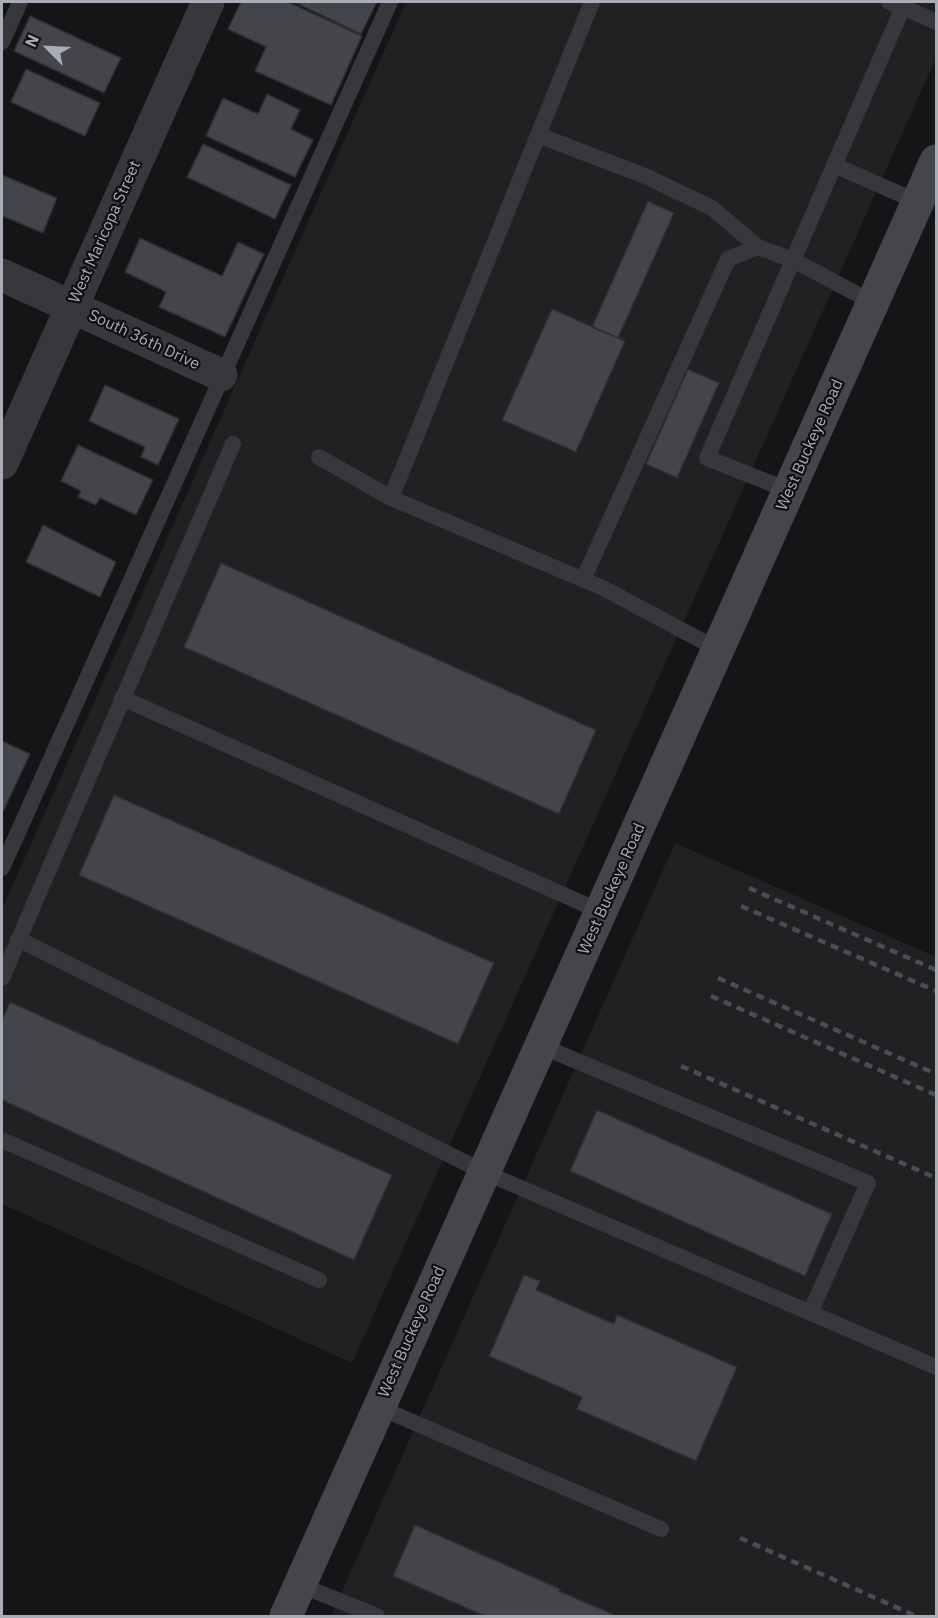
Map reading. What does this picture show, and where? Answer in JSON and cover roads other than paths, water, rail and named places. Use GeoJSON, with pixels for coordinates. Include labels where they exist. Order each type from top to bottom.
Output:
{"type":"FeatureCollection","features":[{"type":"Feature","properties":{"kind":"main road","name":"West Buckeye Road"},"geometry":{"type":"LineString","coordinates":[[286,1617],[936,160]]}},
{"type":"Feature","properties":{"kind":"street","name":"West Maricopa Street"},"geometry":{"type":"LineString","coordinates":[[2,463],[208,2]]}},
{"type":"Feature","properties":{"kind":"street","name":"South 36th Drive"},"geometry":{"type":"LineString","coordinates":[[2,275],[221,375]]}},
{"type":"Feature","properties":{"kind":"lane"},"geometry":{"type":"LineString","coordinates":[[2,42],[20,2]]}},
{"type":"Feature","properties":{"kind":"lane"},"geometry":{"type":"LineString","coordinates":[[2,868],[390,2]]}},
{"type":"Feature","properties":{"kind":"lane"},"geometry":{"type":"LineString","coordinates":[[391,498],[592,2]]}},
{"type":"Feature","properties":{"kind":"lane"},"geometry":{"type":"LineString","coordinates":[[790,491],[707,458],[834,165],[896,4],[936,22]]}},
{"type":"Feature","properties":{"kind":"lane"},"geometry":{"type":"LineString","coordinates":[[538,135],[645,176],[712,208],[758,247],[793,260],[874,303]]}},
{"type":"Feature","properties":{"kind":"lane"},"geometry":{"type":"LineString","coordinates":[[834,165],[918,202]]}},
{"type":"Feature","properties":{"kind":"lane"},"geometry":{"type":"LineString","coordinates":[[583,580],[728,259],[758,247]]}},
{"type":"Feature","properties":{"kind":"lane"},"geometry":{"type":"LineString","coordinates":[[2,978],[233,444]]}},
{"type":"Feature","properties":{"kind":"lane"},"geometry":{"type":"LineString","coordinates":[[319,457],[391,498],[583,580],[719,650]]}},
{"type":"Feature","properties":{"kind":"lane"},"geometry":{"type":"LineString","coordinates":[[122,698],[602,912]]}},
{"type":"Feature","properties":{"kind":"lane"},"geometry":{"type":"LineString","coordinates":[[18,939],[484,1172],[936,1367]]}},
{"type":"Feature","properties":{"kind":"lane"},"geometry":{"type":"LineString","coordinates":[[542,1046],[868,1183],[810,1312]]}},
{"type":"Feature","properties":{"kind":"lane"},"geometry":{"type":"LineString","coordinates":[[2,1140],[319,1280]]}},
{"type":"Feature","properties":{"kind":"lane"},"geometry":{"type":"LineString","coordinates":[[378,1407],[662,1529]]}},
{"type":"Feature","properties":{"kind":"lane"},"geometry":{"type":"LineString","coordinates":[[300,1585],[377,1617]]}},
{"type":"Feature","properties":{"kind":"railway"},"geometry":{"type":"LineString","coordinates":[[749,888],[936,970]]}},
{"type":"Feature","properties":{"kind":"railway"},"geometry":{"type":"LineString","coordinates":[[741,906],[936,991]]}},
{"type":"Feature","properties":{"kind":"railway"},"geometry":{"type":"LineString","coordinates":[[718,978],[936,1074]]}},
{"type":"Feature","properties":{"kind":"railway"},"geometry":{"type":"LineString","coordinates":[[711,996],[936,1095]]}},
{"type":"Feature","properties":{"kind":"railway"},"geometry":{"type":"LineString","coordinates":[[681,1066],[936,1178]]}},
{"type":"Feature","properties":{"kind":"railway"},"geometry":{"type":"LineString","coordinates":[[740,1538],[916,1616]]}}]}
